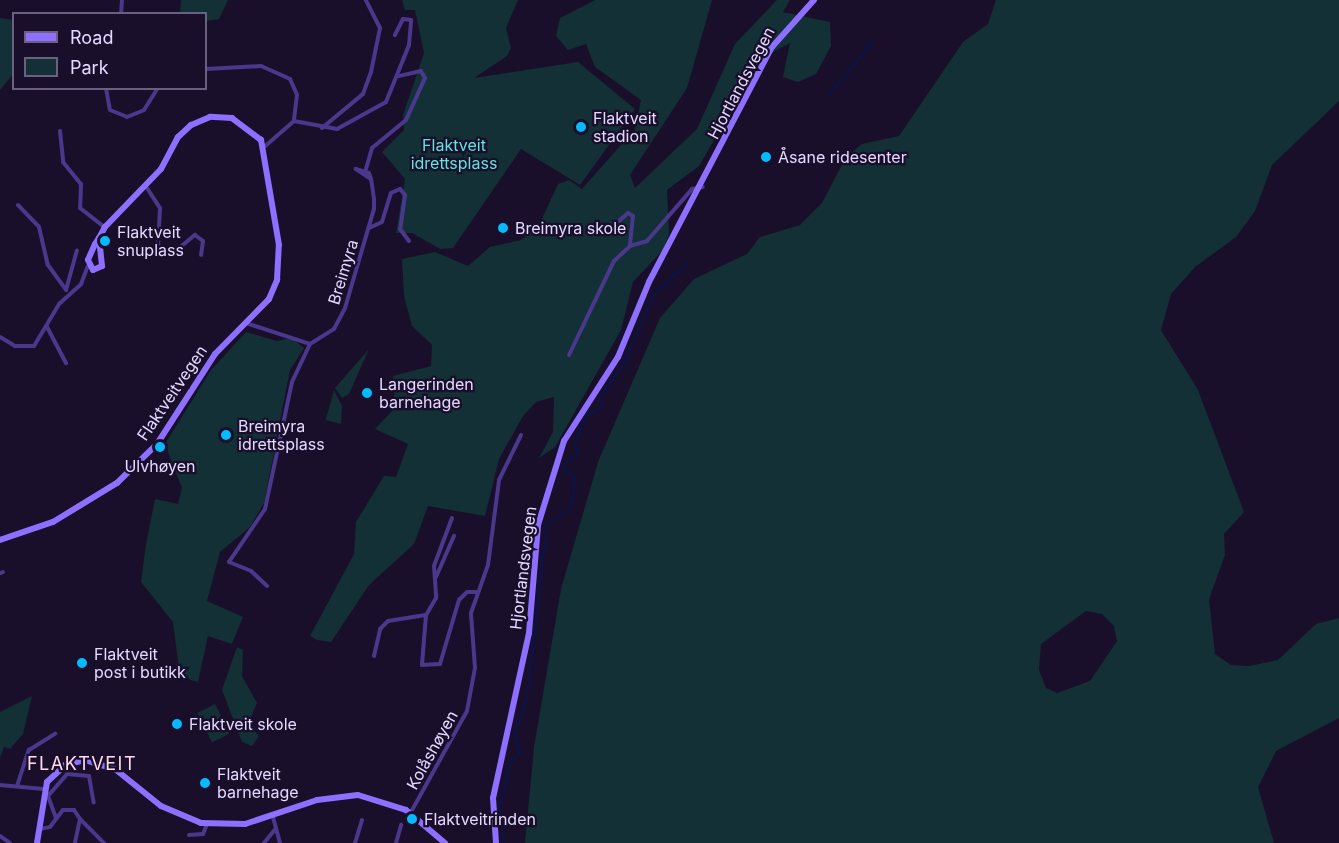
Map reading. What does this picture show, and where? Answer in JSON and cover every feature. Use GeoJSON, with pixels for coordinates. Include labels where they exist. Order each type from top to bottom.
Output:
{"type":"FeatureCollection","features":[{"type":"Feature","properties":{"kind":"main road","name":"Hjortlandsvegen"},"geometry":{"type":"LineString","coordinates":[[496,843],[494,798],[529,633],[538,525],[564,441],[618,357],[649,282],[703,187],[778,37],[814,0]]}},
{"type":"Feature","properties":{"kind":"main road"},"geometry":{"type":"LineString","coordinates":[[99,238],[102,266],[96,270],[88,266],[99,238],[105,227],[146,185],[178,137],[203,119],[232,118],[250,128],[265,146]]}},
{"type":"Feature","properties":{"kind":"main road","name":"Flaktveitvegen"},"geometry":{"type":"LineString","coordinates":[[0,540],[53,522],[117,483],[157,444],[214,354],[269,299],[280,264],[265,146]]}},
{"type":"Feature","properties":{"kind":"main road"},"geometry":{"type":"LineString","coordinates":[[37,843],[44,789],[60,768],[85,760],[115,769],[161,806],[207,823],[245,824],[341,794],[379,798],[411,812],[444,843]]}},
{"type":"Feature","properties":{"kind":"street"},"geometry":{"type":"LineString","coordinates":[[321,128],[363,94],[371,72],[380,28],[366,0]]}},
{"type":"Feature","properties":{"kind":"street"},"geometry":{"type":"LineString","coordinates":[[294,121],[321,128],[344,127],[380,106],[399,76],[414,28],[411,20],[404,19],[395,35]]}},
{"type":"Feature","properties":{"kind":"street"},"geometry":{"type":"LineString","coordinates":[[207,69],[278,69],[296,87],[294,121],[265,146]]}},
{"type":"Feature","properties":{"kind":"street"},"geometry":{"type":"LineString","coordinates":[[366,169],[372,148],[406,120],[425,78],[422,71],[399,76]]}},
{"type":"Feature","properties":{"kind":"street"},"geometry":{"type":"LineString","coordinates":[[106,90],[110,110],[127,117],[144,110],[157,90]]}},
{"type":"Feature","properties":{"kind":"street"},"geometry":{"type":"LineString","coordinates":[[60,131],[63,162],[81,184],[80,208],[105,227]]}},
{"type":"Feature","properties":{"kind":"street","name":"Breimyra"},"geometry":{"type":"LineString","coordinates":[[267,586],[229,562],[265,509],[292,382],[310,344],[341,318],[369,228],[370,179],[366,169],[358,167],[356,174],[370,179]]}},
{"type":"Feature","properties":{"kind":"street"},"geometry":{"type":"LineString","coordinates":[[146,185],[160,208],[158,248],[172,254],[195,235],[203,241],[201,255]]}},
{"type":"Feature","properties":{"kind":"street","name":"Hjortlandsvegen"},"geometry":{"type":"LineString","coordinates":[[569,355],[614,261],[630,246],[647,241],[692,189],[703,187]]}},
{"type":"Feature","properties":{"kind":"street","name":"Breimyra"},"geometry":{"type":"LineString","coordinates":[[369,228],[382,222],[391,193],[400,189],[405,195],[400,229],[409,241]]}},
{"type":"Feature","properties":{"kind":"street"},"geometry":{"type":"LineString","coordinates":[[18,206],[39,227],[48,265],[68,292]]}},
{"type":"Feature","properties":{"kind":"street"},"geometry":{"type":"LineString","coordinates":[[619,220],[628,213],[633,216],[630,246]]}},
{"type":"Feature","properties":{"kind":"street"},"geometry":{"type":"LineString","coordinates":[[0,337],[25,348],[34,346],[68,292],[77,250]]}},
{"type":"Feature","properties":{"kind":"street"},"geometry":{"type":"LineString","coordinates":[[68,292],[81,284],[88,266]]}},
{"type":"Feature","properties":{"kind":"street"},"geometry":{"type":"LineString","coordinates":[[246,323],[310,344]]}},
{"type":"Feature","properties":{"kind":"street"},"geometry":{"type":"LineString","coordinates":[[46,327],[66,363]]}},
{"type":"Feature","properties":{"kind":"street","name":"Kolåshøyen"},"geometry":{"type":"LineString","coordinates":[[411,812],[467,711],[475,668],[470,627],[478,592],[488,565],[499,480],[521,435]]}},
{"type":"Feature","properties":{"kind":"street"},"geometry":{"type":"LineString","coordinates":[[452,518],[436,555],[436,598],[426,615],[419,657],[431,668],[448,648],[459,600],[467,592],[478,592]]}},
{"type":"Feature","properties":{"kind":"street"},"geometry":{"type":"LineString","coordinates":[[435,578],[454,536]]}},
{"type":"Feature","properties":{"kind":"street"},"geometry":{"type":"LineString","coordinates":[[374,656],[380,628],[388,621],[426,615]]}},
{"type":"Feature","properties":{"kind":"street"},"geometry":{"type":"LineString","coordinates":[[17,786],[29,750],[56,734]]}},
{"type":"Feature","properties":{"kind":"street"},"geometry":{"type":"LineString","coordinates":[[56,818],[48,796],[67,774],[89,776],[94,803]]}},
{"type":"Feature","properties":{"kind":"street"},"geometry":{"type":"LineString","coordinates":[[0,785],[44,789]]}},
{"type":"Feature","properties":{"kind":"street"},"geometry":{"type":"LineString","coordinates":[[40,830],[67,809],[81,819],[104,843]]}},
{"type":"Feature","properties":{"kind":"street"},"geometry":{"type":"LineString","coordinates":[[273,817],[280,843]]}},
{"type":"Feature","properties":{"kind":"street"},"geometry":{"type":"LineString","coordinates":[[75,843],[81,819]]}},
{"type":"Feature","properties":{"kind":"street"},"geometry":{"type":"LineString","coordinates":[[355,843],[362,820]]}},
{"type":"Feature","properties":{"kind":"street"},"geometry":{"type":"LineString","coordinates":[[189,835],[203,834],[207,823]]}},
{"type":"Feature","properties":{"kind":"street"},"geometry":{"type":"LineString","coordinates":[[396,843],[401,825]]}},
{"type":"Feature","properties":{"kind":"street"},"geometry":{"type":"LineString","coordinates":[[264,843],[276,828]]}},
{"type":"Feature","properties":{"kind":"street"},"geometry":{"type":"LineString","coordinates":[[0,836],[10,843]]}},
{"type":"Feature","properties":{"kind":"green space"},"geometry":{"type":"Polygon","coordinates":[[[181,0],[228,0],[219,19],[207,21],[207,12],[180,12],[181,0]]]}},
{"type":"Feature","properties":{"kind":"green space","name":"Flaktveit idrettsplass"},"geometry":{"type":"Polygon","coordinates":[[[402,0],[518,0],[506,28],[511,48],[507,56],[474,78],[578,62],[635,109],[580,185],[521,149],[453,248],[440,249],[412,233],[396,233],[405,179],[382,152],[404,130],[403,115],[424,53],[415,10],[405,10],[402,0]]]}},
{"type":"Feature","properties":{"kind":"green space"},"geometry":{"type":"Polygon","coordinates":[[[595,0],[712,0],[687,88],[630,175],[635,188],[697,129],[735,44],[777,0],[790,0],[783,12],[830,22],[831,46],[816,74],[798,82],[783,77],[790,43],[762,58],[699,166],[667,190],[669,234],[663,250],[633,282],[621,330],[555,447],[539,458],[553,432],[554,397],[536,402],[523,416],[499,459],[485,516],[428,506],[414,544],[369,585],[331,642],[317,640],[310,636],[354,554],[356,522],[384,476],[396,477],[408,444],[375,429],[395,408],[393,376],[431,366],[432,345],[412,326],[404,296],[402,259],[435,252],[468,266],[490,247],[521,240],[539,225],[558,184],[569,180],[582,189],[635,129],[641,100],[595,67],[586,44],[568,50],[556,36],[560,18],[595,0]]]}},
{"type":"Feature","properties":{"kind":"green space"},"geometry":{"type":"Polygon","coordinates":[[[996,0],[1339,0],[1339,101],[1272,165],[1255,211],[1236,237],[1195,267],[1171,294],[1161,330],[1198,390],[1244,512],[1224,534],[1225,555],[1209,599],[1215,654],[1231,665],[1249,666],[1278,660],[1316,624],[1339,618],[1339,718],[1276,751],[1258,787],[1274,843],[525,843],[534,747],[561,589],[598,462],[660,318],[694,279],[747,254],[760,237],[800,225],[822,203],[846,157],[862,144],[899,136],[963,42],[988,24],[996,0]],[[1086,611],[1041,644],[1039,670],[1046,688],[1057,693],[1090,681],[1117,641],[1114,626],[1102,614],[1086,611]]]}},
{"type":"Feature","properties":{"kind":"green space"},"geometry":{"type":"Polygon","coordinates":[[[0,18],[12,20],[12,75],[0,90],[0,18]]]}},
{"type":"Feature","properties":{"kind":"green space"},"geometry":{"type":"Polygon","coordinates":[[[246,332],[277,341],[291,338],[304,348],[290,370],[264,503],[250,527],[220,552],[207,601],[243,617],[232,644],[208,636],[198,682],[180,677],[173,622],[141,582],[146,544],[155,499],[178,504],[182,488],[165,444],[211,370],[246,332]]]}},
{"type":"Feature","properties":{"kind":"green space"},"geometry":{"type":"Polygon","coordinates":[[[369,349],[349,394],[342,398],[335,388],[369,349]]]}},
{"type":"Feature","properties":{"kind":"green space"},"geometry":{"type":"Polygon","coordinates":[[[334,390],[342,406],[341,424],[326,420],[324,426],[334,390]]]}},
{"type":"Feature","properties":{"kind":"green space"},"geometry":{"type":"Polygon","coordinates":[[[237,647],[243,650],[242,676],[257,703],[248,724],[259,736],[252,746],[242,742],[222,690],[237,647]]]}},
{"type":"Feature","properties":{"kind":"green space"},"geometry":{"type":"Polygon","coordinates":[[[32,696],[23,734],[10,749],[4,747],[0,758],[0,712],[32,696]]]}},
{"type":"Feature","properties":{"kind":"green space"},"geometry":{"type":"Polygon","coordinates":[[[215,704],[230,733],[212,742],[197,713],[215,704]]]}},
{"type":"Feature","properties":{"kind":"waterway"},"geometry":{"type":"LineString","coordinates":[[830,95],[873,41]]}},
{"type":"Feature","properties":{"kind":"waterway"},"geometry":{"type":"LineString","coordinates":[[503,843],[500,808],[509,765],[520,754],[515,734],[527,698],[547,525],[569,509],[573,498],[575,477],[564,470],[565,464],[578,455],[575,445],[586,416],[603,407],[599,399],[625,362],[655,293],[686,265]]}},
{"type":"Feature","properties":{"kind":"place","name":"Flaktveit stadion"},"geometry":{"type":"Point","coordinates":[581,127]}},
{"type":"Feature","properties":{"kind":"place","name":"Åsane ridesenter"},"geometry":{"type":"Point","coordinates":[766,157]}},
{"type":"Feature","properties":{"kind":"place","name":"Breimyra skole"},"geometry":{"type":"Point","coordinates":[503,228]}},
{"type":"Feature","properties":{"kind":"place","name":"Flaktveit snuplass"},"geometry":{"type":"Point","coordinates":[105,241]}},
{"type":"Feature","properties":{"kind":"place","name":"Langerinden barnehage"},"geometry":{"type":"Point","coordinates":[367,393]}},
{"type":"Feature","properties":{"kind":"place","name":"Breimyra idrettsplass"},"geometry":{"type":"Point","coordinates":[226,435]}},
{"type":"Feature","properties":{"kind":"place","name":"Ulvhøyen"},"geometry":{"type":"Point","coordinates":[160,447]}},
{"type":"Feature","properties":{"kind":"place","name":"Flaktveit post i butikk"},"geometry":{"type":"Point","coordinates":[82,663]}},
{"type":"Feature","properties":{"kind":"place","name":"Flaktveit skole"},"geometry":{"type":"Point","coordinates":[177,724]}},
{"type":"Feature","properties":{"kind":"place","name":"Flaktveit barnehage"},"geometry":{"type":"Point","coordinates":[205,783]}},
{"type":"Feature","properties":{"kind":"place","name":"Flaktveitrinden"},"geometry":{"type":"Point","coordinates":[412,819]}},
{"type":"Feature","properties":{"kind":"district","name":"FLAKTVEIT"},"geometry":{"type":"Point","coordinates":[82,764]}}]}
